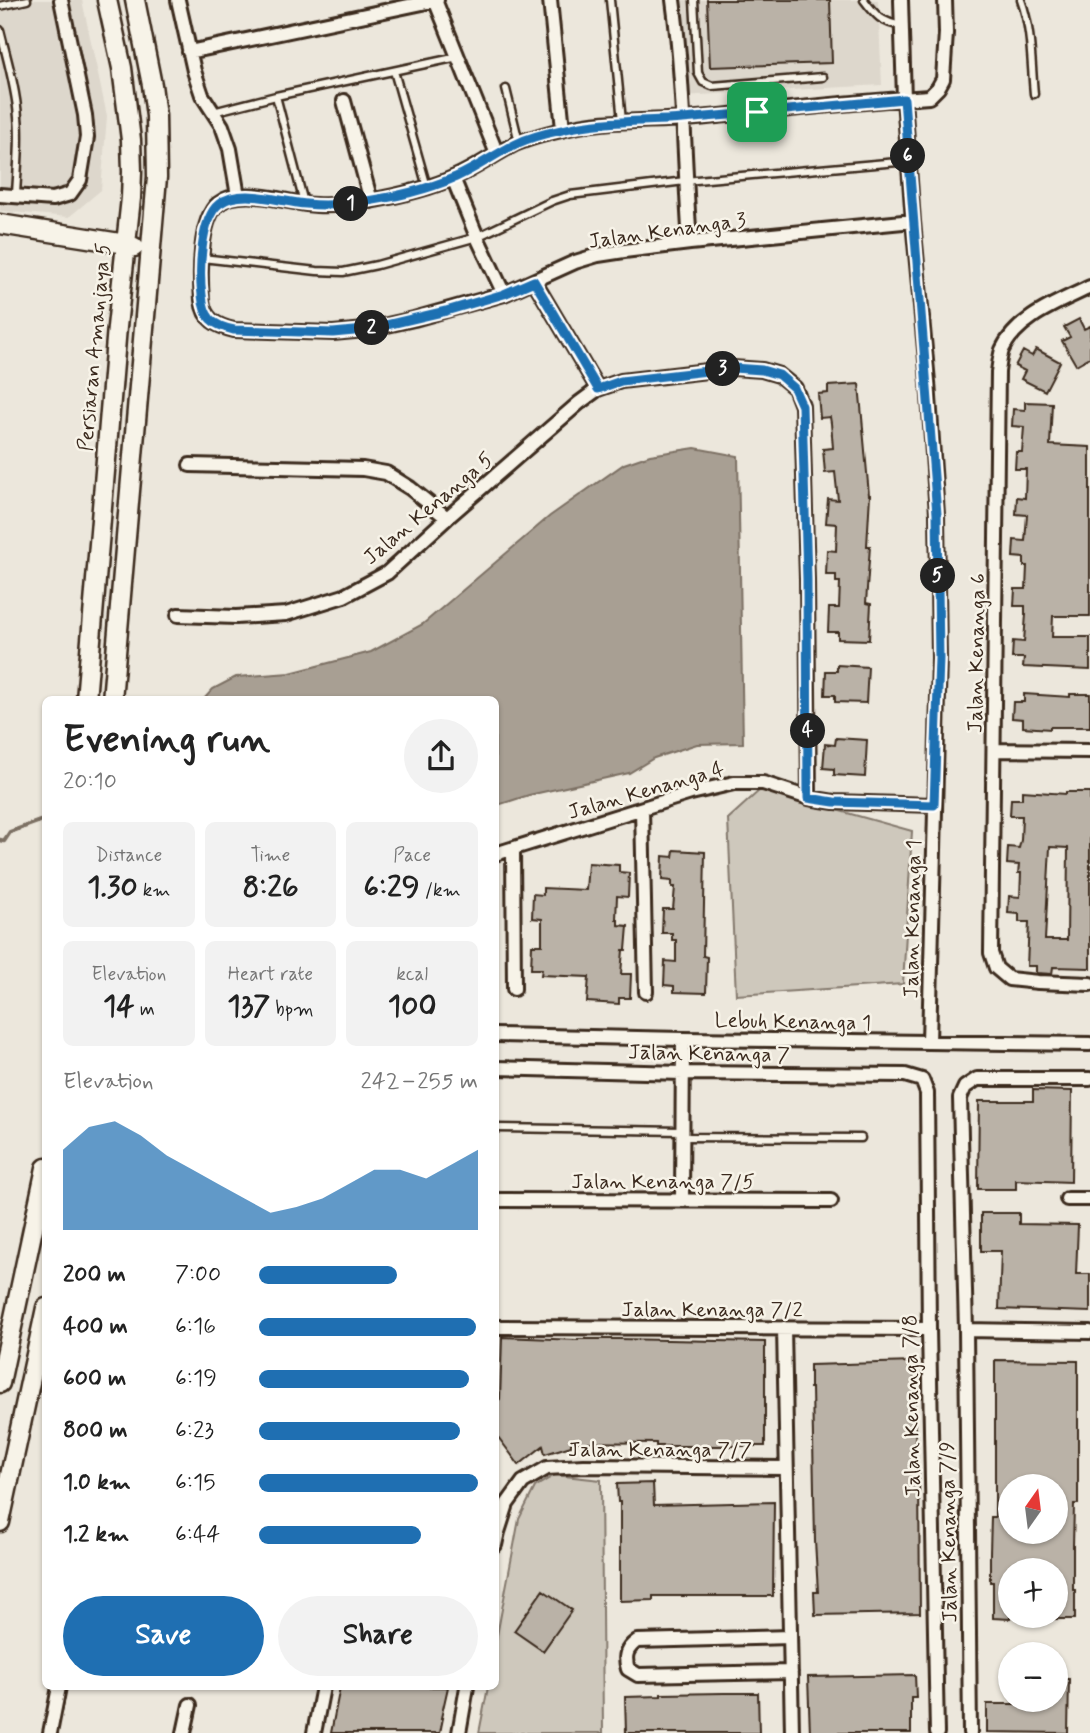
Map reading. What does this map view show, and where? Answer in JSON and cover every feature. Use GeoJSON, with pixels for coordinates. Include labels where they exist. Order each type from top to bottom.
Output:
{"type":"FeatureCollection","features":[{"type":"Feature","properties":{"kind":"street"},"geometry":{"type":"LineString","coordinates":[[0,195],[53,199],[70,194],[80,180],[87,137],[85,116],[61,0]]}},
{"type":"Feature","properties":{"kind":"street","name":"Persiaran Amanjaya 5"},"geometry":{"type":"LineString","coordinates":[[86,696],[132,172],[122,68],[107,0]]}},
{"type":"Feature","properties":{"kind":"street"},"geometry":{"type":"LineString","coordinates":[[112,696],[157,177],[156,116],[135,0]]}},
{"type":"Feature","properties":{"kind":"street"},"geometry":{"type":"LineString","coordinates":[[178,0],[202,95],[222,126],[230,149],[238,196]]}},
{"type":"Feature","properties":{"kind":"street"},"geometry":{"type":"LineString","coordinates":[[189,52],[436,0],[497,154]]}},
{"type":"Feature","properties":{"kind":"street"},"geometry":{"type":"LineString","coordinates":[[550,0],[563,129]]}},
{"type":"Feature","properties":{"kind":"street"},"geometry":{"type":"LineString","coordinates":[[673,0],[684,119],[690,243]]}},
{"type":"Feature","properties":{"kind":"street","name":"Jalan Kenanga 1"},"geometry":{"type":"LineString","coordinates":[[901,0],[908,160],[937,514],[939,658],[929,1042]]}},
{"type":"Feature","properties":{"kind":"street"},"geometry":{"type":"LineString","coordinates":[[202,258],[208,220],[214,209],[229,198],[238,196],[304,204],[341,205],[371,201],[453,178],[519,142],[563,129],[929,97],[943,79],[946,0]]}},
{"type":"Feature","properties":{"kind":"street"},"geometry":{"type":"LineString","coordinates":[[344,101],[371,201]]}},
{"type":"Feature","properties":{"kind":"street"},"geometry":{"type":"LineString","coordinates":[[453,178],[504,294]]}},
{"type":"Feature","properties":{"kind":"street"},"geometry":{"type":"LineString","coordinates":[[126,244],[143,233],[155,208]]}},
{"type":"Feature","properties":{"kind":"street","name":"Jalan Kenanga 3"},"geometry":{"type":"LineString","coordinates":[[202,258],[203,306],[208,318],[219,327],[234,330],[333,333],[365,330],[414,319],[504,294],[575,262],[598,255],[624,250],[913,221]]}},
{"type":"Feature","properties":{"kind":"street"},"geometry":{"type":"LineString","coordinates":[[0,225],[126,244],[140,249],[149,272]]}},
{"type":"Feature","properties":{"kind":"street"},"geometry":{"type":"LineString","coordinates":[[534,281],[598,389],[621,381],[733,368],[762,370],[779,375],[794,388],[802,406],[807,579],[808,798]]}},
{"type":"Feature","properties":{"kind":"street","name":"Jalan Kenanga 6"},"geometry":{"type":"LineString","coordinates":[[1090,286],[1025,322],[1012,334],[1001,352],[998,372],[991,953],[996,968],[1009,979],[1090,984]]}},
{"type":"Feature","properties":{"kind":"street","name":"Jalan Kenanga 5"},"geometry":{"type":"LineString","coordinates":[[178,615],[236,617],[286,614],[344,596],[387,573],[598,389]]}},
{"type":"Feature","properties":{"kind":"street"},"geometry":{"type":"LineString","coordinates":[[190,465],[363,469],[386,473],[410,488],[447,518]]}},
{"type":"Feature","properties":{"kind":"street"},"geometry":{"type":"LineString","coordinates":[[994,750],[1090,751]]}},
{"type":"Feature","properties":{"kind":"street","name":"Jalan Kenanga 4"},"geometry":{"type":"LineString","coordinates":[[499,853],[691,793],[734,783],[763,783],[808,798],[834,802],[934,805]]}},
{"type":"Feature","properties":{"kind":"street"},"geometry":{"type":"LineString","coordinates":[[642,809],[646,992]]}},
{"type":"Feature","properties":{"kind":"street"},"geometry":{"type":"LineString","coordinates":[[513,849],[514,989]]}},
{"type":"Feature","properties":{"kind":"street","name":"Lebuh Kenanga 1"},"geometry":{"type":"LineString","coordinates":[[499,1035],[683,1040],[1090,1044]]}},
{"type":"Feature","properties":{"kind":"street"},"geometry":{"type":"LineString","coordinates":[[682,1199],[683,1040]]}},
{"type":"Feature","properties":{"kind":"street","name":"Jalan Kenanga 7"},"geometry":{"type":"LineString","coordinates":[[499,1068],[905,1075],[922,1080]]}},
{"type":"Feature","properties":{"kind":"street"},"geometry":{"type":"LineString","coordinates":[[1090,1079],[977,1079],[965,1087],[960,1098],[966,1330],[1090,1332]]}},
{"type":"Feature","properties":{"kind":"street","name":"Jalan Kenanga 7/8"},"geometry":{"type":"LineString","coordinates":[[922,1080],[927,1093],[937,1733]]}},
{"type":"Feature","properties":{"kind":"street"},"geometry":{"type":"LineString","coordinates":[[0,1383],[42,1187]]}},
{"type":"Feature","properties":{"kind":"street"},"geometry":{"type":"LineString","coordinates":[[1067,1199],[1090,1199]]}},
{"type":"Feature","properties":{"kind":"street","name":"Jalan Kenanga 7/5"},"geometry":{"type":"LineString","coordinates":[[499,1200],[831,1201]]}},
{"type":"Feature","properties":{"kind":"street"},"geometry":{"type":"LineString","coordinates":[[0,1522],[42,1327]]}},
{"type":"Feature","properties":{"kind":"street","name":"Jalan Kenanga 7/2"},"geometry":{"type":"LineString","coordinates":[[499,1327],[929,1329]]}},
{"type":"Feature","properties":{"kind":"street"},"geometry":{"type":"LineString","coordinates":[[784,1328],[792,1733]]}},
{"type":"Feature","properties":{"kind":"street","name":"Jalan Kenanga 7/9"},"geometry":{"type":"LineString","coordinates":[[966,1330],[970,1733]]}},
{"type":"Feature","properties":{"kind":"street","name":"Jalan Kenanga 7/7"},"geometry":{"type":"LineString","coordinates":[[499,1529],[507,1504],[523,1482],[547,1468],[786,1468]]}},
{"type":"Feature","properties":{"kind":"street"},"geometry":{"type":"LineString","coordinates":[[790,1637],[637,1640],[628,1647],[624,1658],[628,1670],[638,1675],[791,1672]]}},
{"type":"Feature","properties":{"kind":"street"},"geometry":{"type":"LineString","coordinates":[[50,1733],[58,1690]]}},
{"type":"Feature","properties":{"kind":"street"},"geometry":{"type":"LineString","coordinates":[[314,1733],[322,1690]]}},
{"type":"Feature","properties":{"kind":"street"},"geometry":{"type":"LineString","coordinates":[[459,1733],[466,1690]]}},
{"type":"Feature","properties":{"kind":"street"},"geometry":{"type":"LineString","coordinates":[[184,1733],[190,1705]]}},
{"type":"Feature","properties":{"kind":"lane"},"geometry":{"type":"LineString","coordinates":[[0,6],[27,0]]}},
{"type":"Feature","properties":{"kind":"lane"},"geometry":{"type":"LineString","coordinates":[[610,0],[622,123]]}},
{"type":"Feature","properties":{"kind":"lane"},"geometry":{"type":"LineString","coordinates":[[694,0],[698,73],[703,82],[712,86],[823,77]]}},
{"type":"Feature","properties":{"kind":"lane"},"geometry":{"type":"LineString","coordinates":[[864,0],[875,15],[891,24],[902,26]]}},
{"type":"Feature","properties":{"kind":"lane"},"geometry":{"type":"LineString","coordinates":[[1021,0],[1030,36],[1034,94]]}},
{"type":"Feature","properties":{"kind":"lane"},"geometry":{"type":"LineString","coordinates":[[0,30],[18,117],[16,195]]}},
{"type":"Feature","properties":{"kind":"lane"},"geometry":{"type":"LineString","coordinates":[[213,112],[458,57]]}},
{"type":"Feature","properties":{"kind":"lane"},"geometry":{"type":"LineString","coordinates":[[394,71],[427,187]]}},
{"type":"Feature","properties":{"kind":"lane"},"geometry":{"type":"LineString","coordinates":[[506,89],[519,142]]}},
{"type":"Feature","properties":{"kind":"lane"},"geometry":{"type":"LineString","coordinates":[[276,96],[304,204]]}},
{"type":"Feature","properties":{"kind":"lane"},"geometry":{"type":"LineString","coordinates":[[202,258],[343,272],[477,237],[570,195],[908,160]]}},
{"type":"Feature","properties":{"kind":"lane"},"geometry":{"type":"LineString","coordinates":[[499,1128],[861,1138]]}},
{"type":"Feature","properties":{"kind":"shaded area"},"geometry":{"type":"Polygon","coordinates":[[[0,0],[82,0],[107,116],[101,190],[69,217],[0,211],[0,0]]]}},
{"type":"Feature","properties":{"kind":"shaded area"},"geometry":{"type":"Polygon","coordinates":[[[668,0],[878,0],[882,85],[682,96],[668,0]]]}},
{"type":"Feature","properties":{"kind":"shaded area"},"geometry":{"type":"Polygon","coordinates":[[[695,448],[738,456],[743,743],[697,744],[654,758],[629,773],[529,795],[499,805],[499,696],[207,696],[213,689],[236,677],[290,673],[371,652],[423,624],[550,516],[624,464],[650,455],[695,448]]]}},
{"type":"Feature","properties":{"kind":"shaded area"},"geometry":{"type":"Polygon","coordinates":[[[761,789],[912,831],[903,984],[736,995],[728,819],[761,789]]]}},
{"type":"Feature","properties":{"kind":"shaded area"},"geometry":{"type":"Polygon","coordinates":[[[555,1475],[601,1480],[603,1733],[479,1733],[487,1690],[499,1690],[499,1625],[519,1519],[535,1487],[555,1475]]]}},
{"type":"Feature","properties":{"kind":"building"},"geometry":{"type":"Polygon","coordinates":[[[707,0],[830,0],[832,63],[710,67],[707,0]]]}},
{"type":"Feature","properties":{"kind":"building"},"geometry":{"type":"Polygon","coordinates":[[[1079,319],[1084,329],[1090,326],[1090,357],[1076,365],[1062,341],[1070,337],[1064,327],[1079,319]]]}},
{"type":"Feature","properties":{"kind":"building"},"geometry":{"type":"Polygon","coordinates":[[[1036,349],[1060,362],[1045,391],[1021,379],[1025,371],[1015,366],[1023,351],[1032,356],[1036,349]]]}},
{"type":"Feature","properties":{"kind":"building"},"geometry":{"type":"Polygon","coordinates":[[[859,384],[870,495],[866,603],[871,604],[869,640],[838,639],[838,632],[828,632],[829,608],[839,608],[840,582],[836,582],[836,575],[826,575],[827,550],[836,551],[837,524],[826,523],[828,499],[838,500],[835,472],[825,473],[823,449],[833,448],[831,423],[830,417],[820,418],[818,394],[828,393],[828,386],[859,384]]]}},
{"type":"Feature","properties":{"kind":"building"},"geometry":{"type":"Polygon","coordinates":[[[1025,402],[1052,403],[1050,445],[1090,447],[1090,616],[1053,616],[1052,637],[1090,637],[1090,670],[1023,667],[1024,658],[1012,658],[1013,641],[1024,642],[1025,606],[1014,606],[1015,589],[1026,589],[1027,566],[1024,566],[1024,558],[1013,557],[1014,540],[1025,541],[1027,515],[1016,514],[1017,497],[1025,498],[1026,469],[1015,469],[1016,452],[1022,452],[1024,427],[1012,426],[1013,409],[1025,410],[1025,402]]]}},
{"type":"Feature","properties":{"kind":"building"},"geometry":{"type":"Polygon","coordinates":[[[837,665],[868,667],[866,703],[835,702],[835,695],[825,695],[826,671],[837,671],[837,665]]]}},
{"type":"Feature","properties":{"kind":"building"},"geometry":{"type":"Polygon","coordinates":[[[1024,694],[1070,697],[1070,694],[1090,694],[1090,727],[1023,727],[1023,719],[1012,718],[1013,702],[1024,702],[1024,694]]]}},
{"type":"Feature","properties":{"kind":"building"},"geometry":{"type":"Polygon","coordinates":[[[836,738],[867,740],[865,777],[834,775],[834,769],[823,768],[825,744],[835,745],[836,738]]]}},
{"type":"Feature","properties":{"kind":"building"},"geometry":{"type":"Polygon","coordinates":[[[1022,791],[1066,794],[1090,792],[1090,968],[1053,967],[1052,974],[1036,973],[1036,966],[1027,966],[1029,922],[1019,922],[1019,914],[1008,913],[1009,896],[1020,897],[1021,873],[1018,873],[1019,865],[1007,864],[1008,847],[1019,848],[1021,840],[1022,816],[1010,816],[1011,799],[1022,799],[1022,791]],[[1050,847],[1045,940],[1067,940],[1068,848],[1050,847]]]}},
{"type":"Feature","properties":{"kind":"building"},"geometry":{"type":"Polygon","coordinates":[[[674,850],[705,852],[703,956],[707,957],[706,993],[674,992],[674,986],[664,985],[665,961],[676,962],[676,940],[672,940],[672,933],[662,933],[663,909],[673,909],[675,887],[672,887],[672,881],[662,880],[663,856],[673,857],[674,850]]]}},
{"type":"Feature","properties":{"kind":"building"},"geometry":{"type":"Polygon","coordinates":[[[588,863],[619,865],[619,872],[629,873],[628,897],[617,896],[616,919],[618,925],[628,926],[621,974],[631,974],[630,998],[619,998],[619,1004],[587,1002],[589,977],[541,975],[542,969],[531,969],[532,945],[542,945],[542,919],[532,918],[533,894],[543,895],[543,888],[586,890],[588,863]]]}},
{"type":"Feature","properties":{"kind":"building"},"geometry":{"type":"Polygon","coordinates":[[[1033,1090],[1072,1091],[1071,1182],[1016,1180],[1016,1189],[978,1189],[979,1101],[1033,1101],[1033,1090]]]}},
{"type":"Feature","properties":{"kind":"building"},"geometry":{"type":"Polygon","coordinates":[[[981,1213],[1019,1213],[1019,1224],[1078,1225],[1076,1274],[1090,1274],[1090,1312],[999,1309],[1001,1251],[981,1251],[981,1213]]]}},
{"type":"Feature","properties":{"kind":"building"},"geometry":{"type":"Polygon","coordinates":[[[502,1337],[765,1342],[765,1446],[656,1446],[656,1443],[571,1442],[571,1446],[545,1454],[543,1446],[519,1465],[499,1438],[502,1337]]]}},
{"type":"Feature","properties":{"kind":"building"},"geometry":{"type":"Polygon","coordinates":[[[995,1360],[1078,1361],[1078,1504],[1074,1504],[1073,1547],[1075,1619],[1068,1619],[1068,1558],[998,1558],[998,1618],[993,1618],[993,1582],[990,1582],[991,1517],[995,1517],[995,1360]]]}},
{"type":"Feature","properties":{"kind":"building"},"geometry":{"type":"Polygon","coordinates":[[[914,1362],[916,1473],[919,1473],[920,1613],[815,1615],[814,1592],[818,1592],[810,1365],[914,1362]]]}},
{"type":"Feature","properties":{"kind":"building"},"geometry":{"type":"Polygon","coordinates":[[[653,1483],[654,1505],[774,1502],[773,1596],[653,1596],[653,1600],[620,1601],[620,1502],[617,1484],[653,1483]]]}},
{"type":"Feature","properties":{"kind":"building"},"geometry":{"type":"Polygon","coordinates":[[[543,1590],[572,1610],[543,1651],[514,1631],[543,1590]]]}},
{"type":"Feature","properties":{"kind":"building"},"geometry":{"type":"Polygon","coordinates":[[[915,1675],[916,1698],[911,1698],[911,1733],[810,1733],[808,1677],[915,1675]]]}},
{"type":"Feature","properties":{"kind":"building"},"geometry":{"type":"Polygon","coordinates":[[[1069,1679],[1068,1733],[987,1732],[987,1704],[998,1704],[998,1712],[1068,1712],[1069,1679]]]}},
{"type":"Feature","properties":{"kind":"building"},"geometry":{"type":"Polygon","coordinates":[[[339,1690],[447,1690],[440,1733],[331,1733],[339,1690]]]}},
{"type":"Feature","properties":{"kind":"building"},"geometry":{"type":"Polygon","coordinates":[[[758,1693],[759,1733],[626,1733],[625,1697],[758,1693]]]}},
{"type":"Feature","properties":{"kind":"waterway"},"geometry":{"type":"LineString","coordinates":[[0,840],[4,841],[10,832],[40,821]]}},
{"type":"Feature","properties":{"kind":"route"},"geometry":{"type":"LineString","coordinates":[[904,99],[937,514],[939,658],[934,805],[834,802],[808,798],[807,579],[802,406],[794,388],[779,375],[762,370],[733,368],[621,381],[598,389],[534,281],[504,294],[446,311],[365,330],[333,333],[234,330],[219,327],[208,318],[203,306],[202,258],[208,220],[214,209],[229,198],[249,196],[316,205],[371,201],[453,178],[519,142],[563,129],[757,112],[904,99]]}}]}
